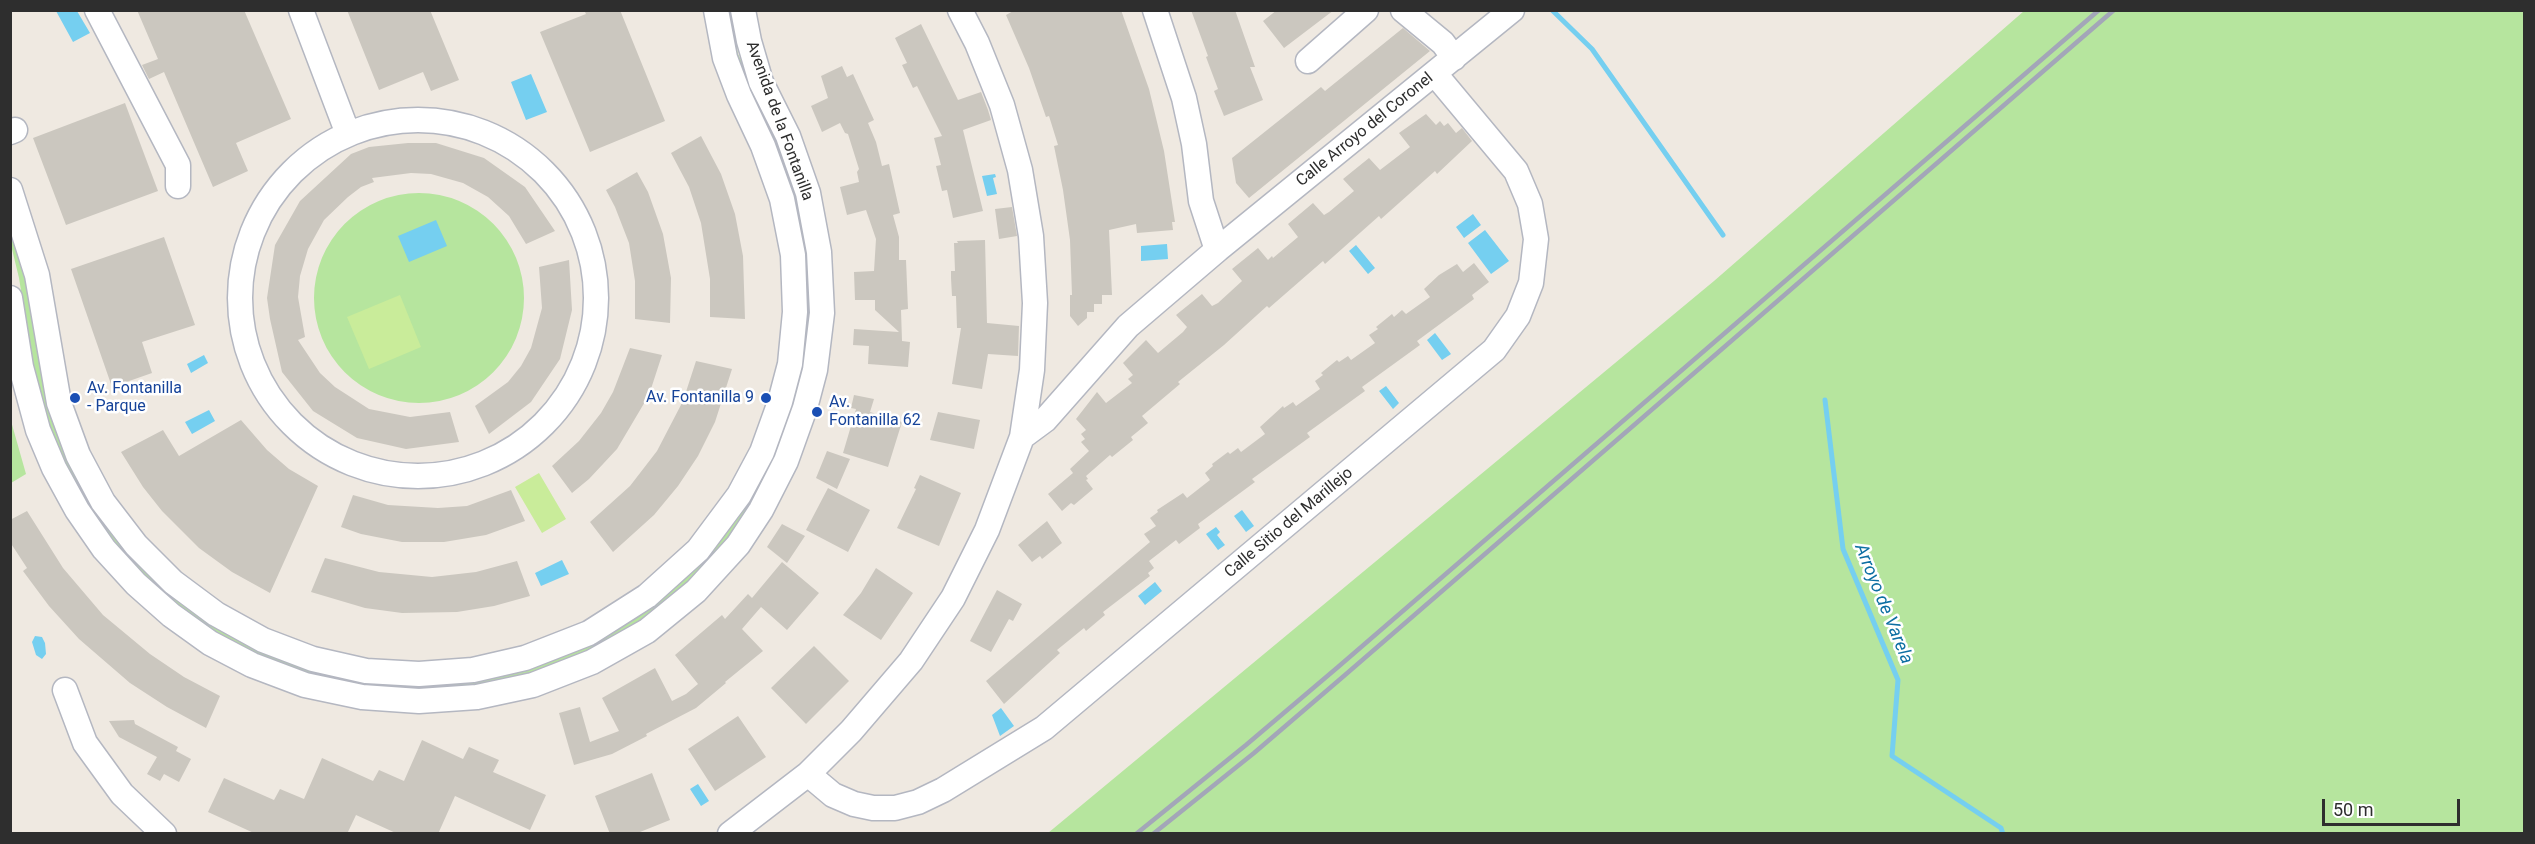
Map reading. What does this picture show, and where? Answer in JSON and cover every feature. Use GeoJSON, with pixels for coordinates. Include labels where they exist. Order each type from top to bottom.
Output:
{"type":"FeatureCollection","features":[{"type":"Feature","properties":{"kind":"street"},"geometry":{"type":"LineString","coordinates":[[97,10],[178,165],[178,186]]}},
{"type":"Feature","properties":{"kind":"street"},"geometry":{"type":"LineString","coordinates":[[301,10],[348,134]]}},
{"type":"Feature","properties":{"kind":"street","name":"Avenida de la Fontanilla"},"geometry":{"type":"LineString","coordinates":[[10,190],[37,275],[59,403],[78,455],[116,519],[136,545],[173,582],[216,614],[263,640],[313,659],[366,671],[430,673],[472,670],[525,658],[589,633],[647,596],[698,550],[739,495],[762,452],[780,402],[790,364],[795,312],[793,255],[782,199],[763,146],[739,95],[725,58],[716,10]]}},
{"type":"Feature","properties":{"kind":"street","name":"Avenida de la Fontanilla"},"geometry":{"type":"LineString","coordinates":[[10,298],[21,367],[38,430],[54,468],[77,510],[104,549],[136,584],[171,615],[210,643],[252,665],[305,685],[362,697],[419,701],[477,697],[522,687],[592,662],[646,631],[696,591],[738,545],[761,510],[786,461],[806,408],[815,370],[822,313],[819,252],[808,193],[788,136],[761,82],[743,10]]}},
{"type":"Feature","properties":{"kind":"street"},"geometry":{"type":"LineString","coordinates":[[730,834],[808,774],[851,731],[911,662],[953,598],[987,530],[1022,437],[1032,370],[1035,303],[1031,236],[1020,170],[1002,105],[977,43],[960,10]]}},
{"type":"Feature","properties":{"kind":"street"},"geometry":{"type":"LineString","coordinates":[[1155,10],[1184,98],[1194,144],[1201,201],[1217,249]]}},
{"type":"Feature","properties":{"kind":"street"},"geometry":{"type":"LineString","coordinates":[[1308,61],[1366,10]]}},
{"type":"Feature","properties":{"kind":"street"},"geometry":{"type":"LineString","coordinates":[[1403,10],[1459,54]]}},
{"type":"Feature","properties":{"kind":"street","name":"Calle Arroyo del Coronel"},"geometry":{"type":"LineString","coordinates":[[1022,437],[1045,420],[1128,326],[1217,249],[1512,10]]}},
{"type":"Feature","properties":{"kind":"street","name":"Calle Sitio del Marillejo"},"geometry":{"type":"LineString","coordinates":[[808,774],[833,795],[854,804],[873,808],[895,808],[918,802],[943,790],[1044,728],[1494,350],[1518,316],[1531,283],[1536,239],[1530,204],[1516,171],[1435,74]]}},
{"type":"Feature","properties":{"kind":"street"},"geometry":{"type":"LineString","coordinates":[[416,119],[464,124],[487,132],[509,143],[547,173],[563,192],[580,222],[592,255],[597,289],[595,324],[587,356],[573,386],[554,414],[530,436],[503,455],[472,468],[440,475],[407,476],[374,471],[343,460],[319,447],[297,430],[278,409],[255,369],[244,338],[240,314],[243,265],[249,241],[258,219],[285,178],[323,147],[348,134],[391,121],[416,119]]}},
{"type":"Feature","properties":{"kind":"street"},"geometry":{"type":"LineString","coordinates":[[65,690],[85,743],[122,794],[164,834]]}},
{"type":"Feature","properties":{"kind":"street"},"geometry":{"type":"LineString","coordinates":[[720,834],[751,819]]}},
{"type":"Feature","properties":{"kind":"green space"},"geometry":{"type":"Polygon","coordinates":[[[721,11],[729,11],[738,54],[784,148],[804,213],[812,280],[809,347],[795,414],[769,476],[733,534],[688,584],[635,626],[575,658],[511,680],[444,690],[377,688],[311,675],[248,651],[190,617],[139,572],[96,520],[63,461],[45,418],[34,372],[19,278],[11,245],[10,218],[102,516],[251,644],[444,681],[630,618],[762,472],[804,279],[721,11]]]}},
{"type":"Feature","properties":{"kind":"green space"},"geometry":{"type":"Polygon","coordinates":[[[2024,11],[2524,11],[2524,833],[1048,833],[1714,281],[2024,11]]]}},
{"type":"Feature","properties":{"kind":"green space"},"geometry":{"type":"Polygon","coordinates":[[[409,193],[429,193],[449,197],[469,205],[500,231],[512,248],[520,268],[524,298],[520,328],[512,348],[486,379],[469,391],[449,399],[429,403],[409,403],[389,399],[369,391],[338,365],[326,348],[318,328],[314,308],[314,288],[318,268],[326,248],[352,217],[369,205],[389,197],[409,193]]]}},
{"type":"Feature","properties":{"kind":"green space"},"geometry":{"type":"Polygon","coordinates":[[[400,295],[421,347],[369,369],[347,317],[400,295]]]}},
{"type":"Feature","properties":{"kind":"green space"},"geometry":{"type":"Polygon","coordinates":[[[11,421],[26,474],[10,483],[11,421]]]}},
{"type":"Feature","properties":{"kind":"green space"},"geometry":{"type":"Polygon","coordinates":[[[539,473],[566,519],[542,533],[515,487],[539,473]]]}},
{"type":"Feature","properties":{"kind":"water"},"geometry":{"type":"Polygon","coordinates":[[[56,11],[77,11],[90,33],[73,42],[56,11]]]}},
{"type":"Feature","properties":{"kind":"water"},"geometry":{"type":"Polygon","coordinates":[[[531,74],[547,112],[526,120],[511,82],[531,74]]]}},
{"type":"Feature","properties":{"kind":"water"},"geometry":{"type":"Polygon","coordinates":[[[995,174],[996,177],[993,178],[997,194],[987,196],[982,176],[995,174]]]}},
{"type":"Feature","properties":{"kind":"water"},"geometry":{"type":"Polygon","coordinates":[[[1473,214],[1481,225],[1464,238],[1456,227],[1473,214]]]}},
{"type":"Feature","properties":{"kind":"water"},"geometry":{"type":"Polygon","coordinates":[[[436,220],[447,246],[409,262],[398,236],[436,220]]]}},
{"type":"Feature","properties":{"kind":"water"},"geometry":{"type":"Polygon","coordinates":[[[1485,230],[1509,261],[1491,274],[1468,243],[1485,230]]]}},
{"type":"Feature","properties":{"kind":"water"},"geometry":{"type":"Polygon","coordinates":[[[1167,244],[1168,259],[1141,261],[1141,246],[1167,244]]]}},
{"type":"Feature","properties":{"kind":"water"},"geometry":{"type":"Polygon","coordinates":[[[1356,245],[1375,268],[1368,274],[1349,251],[1356,245]]]}},
{"type":"Feature","properties":{"kind":"water"},"geometry":{"type":"Polygon","coordinates":[[[1435,333],[1451,354],[1442,360],[1427,340],[1435,333]]]}},
{"type":"Feature","properties":{"kind":"water"},"geometry":{"type":"Polygon","coordinates":[[[204,355],[208,363],[191,373],[187,364],[204,355]]]}},
{"type":"Feature","properties":{"kind":"water"},"geometry":{"type":"Polygon","coordinates":[[[1386,386],[1399,403],[1393,409],[1379,391],[1386,386]]]}},
{"type":"Feature","properties":{"kind":"water"},"geometry":{"type":"Polygon","coordinates":[[[209,410],[215,421],[192,434],[185,422],[209,410]]]}},
{"type":"Feature","properties":{"kind":"water"},"geometry":{"type":"Polygon","coordinates":[[[1242,510],[1254,526],[1246,532],[1234,516],[1242,510]]]}},
{"type":"Feature","properties":{"kind":"water"},"geometry":{"type":"Polygon","coordinates":[[[1216,527],[1220,532],[1217,535],[1225,545],[1218,550],[1206,534],[1216,527]]]}},
{"type":"Feature","properties":{"kind":"water"},"geometry":{"type":"Polygon","coordinates":[[[562,560],[569,574],[541,586],[535,573],[562,560]]]}},
{"type":"Feature","properties":{"kind":"water"},"geometry":{"type":"Polygon","coordinates":[[[1155,582],[1162,591],[1145,605],[1138,596],[1155,582]]]}},
{"type":"Feature","properties":{"kind":"water"},"geometry":{"type":"Polygon","coordinates":[[[35,636],[42,637],[45,643],[46,654],[42,659],[36,655],[32,642],[35,636]]]}},
{"type":"Feature","properties":{"kind":"water"},"geometry":{"type":"Polygon","coordinates":[[[1001,708],[1014,726],[1000,736],[992,715],[1001,708]]]}},
{"type":"Feature","properties":{"kind":"water"},"geometry":{"type":"Polygon","coordinates":[[[698,784],[709,801],[701,806],[690,789],[698,784]]]}},
{"type":"Feature","properties":{"kind":"building"},"geometry":{"type":"Polygon","coordinates":[[[137,10],[244,10],[291,119],[236,143],[248,171],[213,187],[164,72],[149,79],[142,65],[158,59],[137,10]]]}},
{"type":"Feature","properties":{"kind":"building"},"geometry":{"type":"Polygon","coordinates":[[[347,10],[430,10],[459,80],[431,91],[423,72],[379,90],[347,10]]]}},
{"type":"Feature","properties":{"kind":"building"},"geometry":{"type":"Polygon","coordinates":[[[584,10],[620,10],[665,121],[590,152],[540,32],[586,14],[584,10]]]}},
{"type":"Feature","properties":{"kind":"building"},"geometry":{"type":"Polygon","coordinates":[[[1015,10],[1121,10],[1149,89],[1164,151],[1175,222],[1172,222],[1173,230],[1137,233],[1136,224],[1109,230],[1112,295],[1102,295],[1102,304],[1094,304],[1094,312],[1087,312],[1087,318],[1078,326],[1070,316],[1070,295],[1072,295],[1070,240],[1054,146],[1058,145],[1049,116],[1046,117],[1029,68],[1006,15],[1015,10]]]}},
{"type":"Feature","properties":{"kind":"building"},"geometry":{"type":"Polygon","coordinates":[[[1191,10],[1235,10],[1255,67],[1250,67],[1263,100],[1224,116],[1214,91],[1218,89],[1206,57],[1208,56],[1191,10]]]}},
{"type":"Feature","properties":{"kind":"building"},"geometry":{"type":"Polygon","coordinates":[[[1277,10],[1334,10],[1284,48],[1263,21],[1277,10]]]}},
{"type":"Feature","properties":{"kind":"building"},"geometry":{"type":"Polygon","coordinates":[[[921,24],[958,100],[981,92],[988,110],[991,120],[963,130],[983,211],[953,218],[947,190],[942,191],[936,166],[941,165],[934,138],[942,136],[917,86],[913,88],[902,65],[907,63],[895,38],[921,24]]]}},
{"type":"Feature","properties":{"kind":"building"},"geometry":{"type":"Polygon","coordinates":[[[1403,28],[1430,51],[1249,198],[1236,183],[1232,158],[1321,87],[1325,91],[1403,28]]]}},
{"type":"Feature","properties":{"kind":"building"},"geometry":{"type":"Polygon","coordinates":[[[842,66],[847,77],[853,74],[874,120],[868,123],[882,166],[889,164],[900,213],[893,215],[899,237],[899,260],[906,260],[908,309],[901,310],[902,341],[910,342],[908,367],[868,364],[869,346],[853,345],[854,329],[899,332],[875,310],[875,300],[855,300],[854,272],[874,271],[876,239],[866,210],[847,215],[840,187],[859,182],[857,172],[859,169],[848,134],[845,133],[840,123],[822,132],[811,106],[828,98],[821,76],[842,66]]]}},
{"type":"Feature","properties":{"kind":"building"},"geometry":{"type":"Polygon","coordinates":[[[125,103],[158,191],[66,225],[33,138],[125,103]]]}},
{"type":"Feature","properties":{"kind":"building"},"geometry":{"type":"Polygon","coordinates":[[[1426,114],[1436,125],[1440,121],[1444,126],[1448,123],[1456,133],[1462,128],[1472,141],[1437,174],[1435,171],[1381,219],[1379,216],[1325,264],[1323,261],[1178,382],[1180,384],[1142,416],[1148,423],[1131,437],[1133,440],[1112,457],[1110,455],[1086,476],[1088,479],[1086,480],[1093,489],[1074,505],[1071,503],[1062,511],[1048,494],[1073,473],[1070,469],[1089,451],[1081,442],[1085,439],[1081,434],[1086,430],[1076,419],[1097,392],[1106,403],[1132,383],[1128,379],[1133,375],[1123,363],[1146,340],[1158,353],[1183,332],[1187,327],[1176,315],[1202,294],[1212,306],[1218,303],[1242,281],[1232,269],[1258,248],[1268,260],[1298,237],[1288,224],[1313,203],[1324,215],[1329,212],[1354,191],[1343,179],[1369,158],[1380,170],[1410,147],[1399,133],[1426,114]]]}},
{"type":"Feature","properties":{"kind":"building"},"geometry":{"type":"Polygon","coordinates":[[[701,136],[721,174],[735,214],[743,256],[745,319],[710,317],[710,279],[701,223],[689,187],[671,153],[701,136]]]}},
{"type":"Feature","properties":{"kind":"building"},"geometry":{"type":"Polygon","coordinates":[[[436,143],[484,158],[525,187],[555,231],[526,244],[509,216],[488,197],[463,183],[431,174],[411,173],[372,178],[374,182],[361,187],[324,220],[308,249],[300,276],[298,297],[305,337],[298,340],[320,373],[335,387],[369,409],[410,417],[450,412],[459,442],[406,449],[357,438],[313,411],[282,372],[267,298],[275,245],[300,201],[351,154],[369,147],[436,143]]]}},
{"type":"Feature","properties":{"kind":"building"},"geometry":{"type":"Polygon","coordinates":[[[637,172],[648,192],[663,234],[671,278],[670,323],[635,319],[635,281],[629,243],[606,190],[637,172]]]}},
{"type":"Feature","properties":{"kind":"building"},"geometry":{"type":"Polygon","coordinates":[[[1012,207],[1017,236],[999,239],[995,209],[1012,207]]]}},
{"type":"Feature","properties":{"kind":"building"},"geometry":{"type":"Polygon","coordinates":[[[164,237],[195,325],[142,342],[152,373],[112,387],[71,269],[164,237]]]}},
{"type":"Feature","properties":{"kind":"building"},"geometry":{"type":"Polygon","coordinates":[[[985,240],[987,323],[1019,326],[1018,356],[988,354],[982,389],[952,384],[961,328],[957,328],[956,296],[952,296],[951,271],[955,271],[954,243],[985,240]]]}},
{"type":"Feature","properties":{"kind":"building"},"geometry":{"type":"Polygon","coordinates":[[[569,260],[572,310],[560,359],[531,402],[489,434],[475,406],[508,382],[521,366],[531,348],[542,308],[539,267],[569,260]]]}},
{"type":"Feature","properties":{"kind":"building"},"geometry":{"type":"Polygon","coordinates":[[[1474,263],[1489,282],[1472,295],[1474,299],[1417,341],[1420,345],[1362,387],[1365,391],[1307,433],[1310,437],[1252,479],[1255,482],[1198,524],[1200,528],[1179,544],[1176,540],[1149,561],[1154,568],[1148,573],[1150,576],[1103,612],[1105,615],[1086,631],[1084,628],[1057,650],[1060,653],[1004,704],[986,681],[1150,542],[1144,534],[1156,526],[1150,518],[1158,512],[1157,510],[1183,493],[1187,498],[1210,480],[1205,473],[1213,466],[1212,464],[1228,452],[1230,454],[1238,448],[1241,452],[1265,434],[1260,427],[1283,406],[1284,408],[1293,402],[1296,406],[1320,389],[1315,381],[1323,375],[1321,373],[1337,360],[1339,362],[1348,356],[1351,360],[1375,343],[1369,335],[1378,329],[1376,327],[1392,314],[1394,317],[1402,310],[1406,314],[1430,297],[1424,289],[1439,275],[1457,264],[1463,272],[1474,263]]]}},
{"type":"Feature","properties":{"kind":"building"},"geometry":{"type":"Polygon","coordinates":[[[630,348],[662,355],[649,395],[617,449],[589,479],[572,493],[552,466],[579,441],[601,413],[613,392],[630,348]]]}},
{"type":"Feature","properties":{"kind":"building"},"geometry":{"type":"Polygon","coordinates":[[[696,361],[732,369],[715,422],[698,456],[678,486],[654,515],[613,552],[590,522],[630,486],[657,451],[683,401],[696,361]]]}},
{"type":"Feature","properties":{"kind":"building"},"geometry":{"type":"Polygon","coordinates":[[[854,395],[874,399],[870,412],[902,422],[888,467],[843,453],[856,409],[851,408],[854,395]]]}},
{"type":"Feature","properties":{"kind":"building"},"geometry":{"type":"Polygon","coordinates":[[[938,412],[980,420],[974,449],[930,440],[938,412]]]}},
{"type":"Feature","properties":{"kind":"building"},"geometry":{"type":"Polygon","coordinates":[[[241,420],[267,450],[289,469],[318,486],[270,593],[232,572],[199,548],[162,511],[143,487],[121,452],[163,430],[179,456],[241,420]]]}},
{"type":"Feature","properties":{"kind":"building"},"geometry":{"type":"Polygon","coordinates":[[[827,451],[850,459],[837,489],[816,478],[827,451]]]}},
{"type":"Feature","properties":{"kind":"building"},"geometry":{"type":"Polygon","coordinates":[[[920,475],[961,493],[939,546],[897,528],[916,489],[914,488],[920,475]]]}},
{"type":"Feature","properties":{"kind":"building"},"geometry":{"type":"Polygon","coordinates":[[[828,488],[870,510],[848,552],[806,530],[828,488]]]}},
{"type":"Feature","properties":{"kind":"building"},"geometry":{"type":"Polygon","coordinates":[[[511,490],[525,521],[486,535],[444,542],[402,542],[361,534],[341,527],[353,495],[388,505],[438,508],[467,506],[511,490]]]}},
{"type":"Feature","properties":{"kind":"building"},"geometry":{"type":"Polygon","coordinates":[[[27,511],[63,568],[103,615],[150,654],[184,677],[220,696],[206,728],[167,707],[130,683],[79,639],[49,606],[23,571],[27,568],[10,542],[10,520],[27,511]]]}},
{"type":"Feature","properties":{"kind":"building"},"geometry":{"type":"Polygon","coordinates":[[[1047,521],[1062,543],[1042,559],[1040,556],[1032,562],[1018,545],[1047,521]]]}},
{"type":"Feature","properties":{"kind":"building"},"geometry":{"type":"Polygon","coordinates":[[[782,524],[805,536],[787,563],[767,547],[782,524]]]}},
{"type":"Feature","properties":{"kind":"building"},"geometry":{"type":"Polygon","coordinates":[[[325,558],[379,572],[432,577],[476,572],[517,561],[530,596],[494,606],[457,612],[402,613],[365,608],[311,592],[325,558]]]}},
{"type":"Feature","properties":{"kind":"building"},"geometry":{"type":"Polygon","coordinates":[[[782,562],[819,593],[787,630],[761,607],[742,629],[763,651],[726,683],[696,708],[646,734],[647,736],[612,754],[574,765],[559,713],[580,707],[590,742],[619,731],[602,698],[655,668],[672,701],[686,694],[698,684],[675,655],[722,615],[725,619],[748,594],[752,598],[782,562]]]}},
{"type":"Feature","properties":{"kind":"building"},"geometry":{"type":"Polygon","coordinates":[[[876,568],[913,593],[881,640],[843,615],[861,593],[876,568]]]}},
{"type":"Feature","properties":{"kind":"building"},"geometry":{"type":"Polygon","coordinates":[[[997,590],[1022,604],[1013,621],[1009,619],[991,652],[970,641],[997,590]]]}},
{"type":"Feature","properties":{"kind":"building"},"geometry":{"type":"Polygon","coordinates":[[[814,646],[849,681],[806,724],[771,688],[814,646]]]}},
{"type":"Feature","properties":{"kind":"building"},"geometry":{"type":"Polygon","coordinates":[[[738,716],[766,757],[715,791],[688,749],[738,716]]]}},
{"type":"Feature","properties":{"kind":"building"},"geometry":{"type":"Polygon","coordinates":[[[134,720],[135,724],[178,747],[176,751],[191,759],[179,782],[164,774],[160,781],[147,774],[157,757],[119,737],[109,721],[134,720]]]}},
{"type":"Feature","properties":{"kind":"building"},"geometry":{"type":"Polygon","coordinates":[[[422,740],[463,759],[469,747],[499,760],[493,772],[546,795],[530,830],[455,796],[438,834],[398,834],[356,815],[347,834],[256,834],[208,812],[224,778],[274,800],[280,789],[304,799],[322,758],[373,781],[379,770],[404,781],[422,740]]]}},
{"type":"Feature","properties":{"kind":"building"},"geometry":{"type":"Polygon","coordinates":[[[652,773],[670,820],[635,834],[610,834],[595,796],[652,773]]]}},
{"type":"Feature","properties":{"kind":"waterway"},"geometry":{"type":"LineString","coordinates":[[1552,10],[1592,49],[1723,235]]}},
{"type":"Feature","properties":{"kind":"waterway","name":"Arroyo de Varela"},"geometry":{"type":"LineString","coordinates":[[1825,400],[1843,549],[1898,680],[1892,756],[2001,828],[2003,834]]}},
{"type":"Feature","properties":{"kind":"railway"},"geometry":{"type":"LineString","coordinates":[[1136,834],[1338,667],[2099,10]]}},
{"type":"Feature","properties":{"kind":"railway"},"geometry":{"type":"LineString","coordinates":[[1153,834],[1254,753],[1345,675],[2114,10]]}},
{"type":"Feature","properties":{"kind":"place","name":"Av. Fontanilla - Parque"},"geometry":{"type":"Point","coordinates":[75,398]}},
{"type":"Feature","properties":{"kind":"place","name":"Av. Fontanilla 9"},"geometry":{"type":"Point","coordinates":[766,398]}},
{"type":"Feature","properties":{"kind":"place","name":"Av. Fontanilla 62"},"geometry":{"type":"Point","coordinates":[817,412]}}]}
